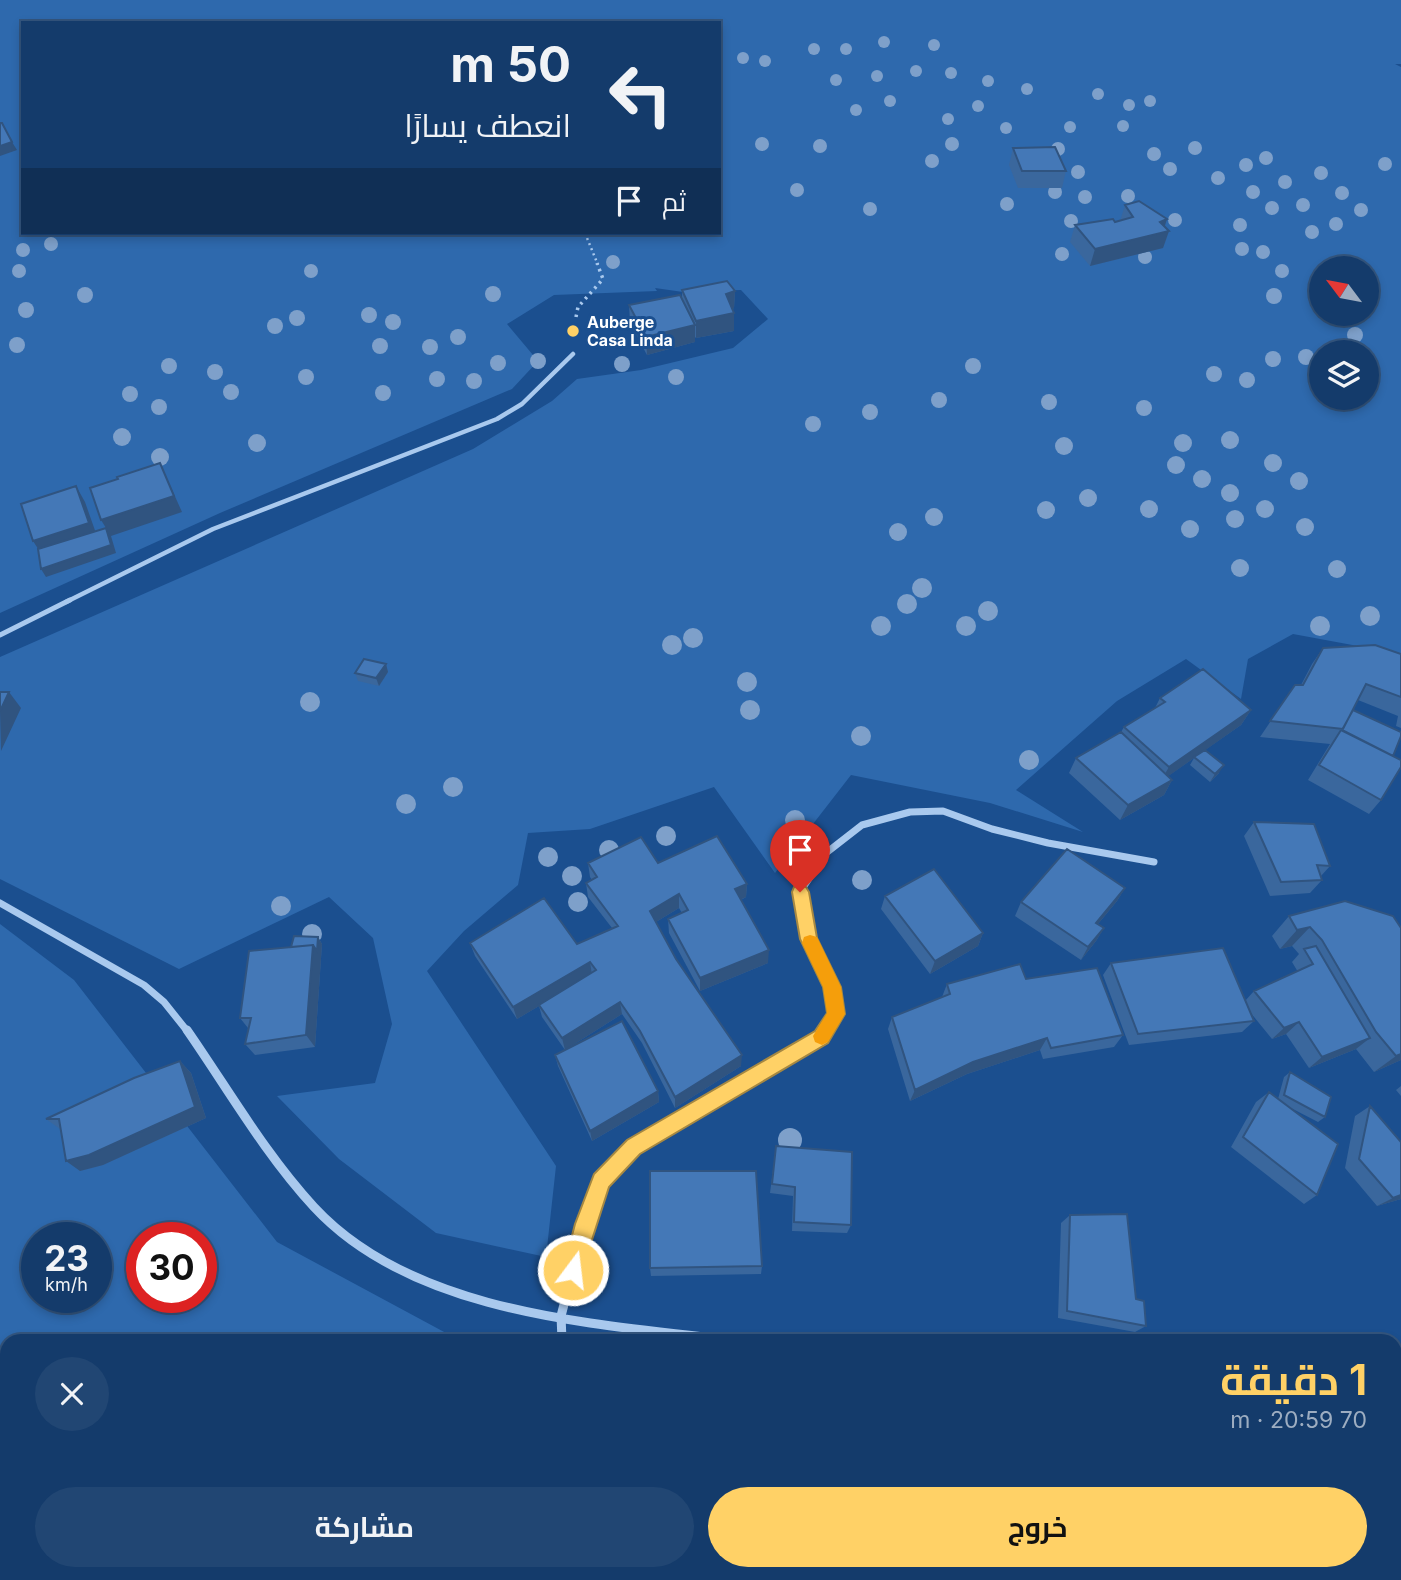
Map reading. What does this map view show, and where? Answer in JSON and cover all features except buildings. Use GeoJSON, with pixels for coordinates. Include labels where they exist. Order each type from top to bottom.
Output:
{"type":"FeatureCollection","features":[{"type":"Feature","properties":{"kind":"street"},"geometry":{"type":"LineString","coordinates":[[562,1334],[561,1315],[585,1224],[601,1181],[633,1147],[821,1037],[836,1014],[832,987],[808,939],[800,892],[826,853],[862,825],[910,812],[943,811],[992,829],[1037,840],[1154,862]]}},
{"type":"Feature","properties":{"kind":"street"},"geometry":{"type":"LineString","coordinates":[[0,903],[131,976],[159,997],[207,1057],[280,1162],[335,1227],[366,1250],[400,1269],[478,1301],[617,1326],[682,1334]]}},
{"type":"Feature","properties":{"kind":"lane"},"geometry":{"type":"LineString","coordinates":[[0,635],[213,529],[496,419],[522,404],[573,354]]}},
{"type":"Feature","properties":{"kind":"path"},"geometry":{"type":"LineString","coordinates":[[576,317],[579,307],[603,279],[586,235]]}},
{"type":"Feature","properties":{"kind":"shaded area"},"geometry":{"type":"Polygon","coordinates":[[[0,0],[1401,0],[1401,64],[1395,64],[1401,67],[1401,654],[1293,634],[1248,659],[1241,699],[1186,659],[1117,701],[1016,790],[1083,832],[990,803],[851,775],[775,873],[714,787],[590,829],[528,833],[518,885],[464,931],[427,971],[556,1166],[546,1257],[436,1233],[339,1159],[277,1096],[375,1083],[392,1024],[373,938],[329,897],[179,969],[0,879],[0,657],[473,449],[552,401],[577,379],[641,370],[733,348],[768,319],[741,290],[683,292],[655,288],[657,291],[554,295],[507,324],[538,361],[512,389],[220,513],[0,613],[0,0]]]}},
{"type":"Feature","properties":{"kind":"shaded area"},"geometry":{"type":"Polygon","coordinates":[[[0,924],[74,980],[277,1242],[448,1334],[0,1334],[0,924]]]}},
{"type":"Feature","properties":{"kind":"slow traffic"},"geometry":{"type":"LineString","coordinates":[[810,943],[832,987],[836,1014],[822,1036]]}},
{"type":"Feature","properties":{"kind":"place","name":"Auberge Casa Linda"},"geometry":{"type":"Point","coordinates":[573,331]}},
{"type":"Feature","properties":{"kind":"route"},"geometry":{"type":"LineString","coordinates":[[573,1270],[585,1224],[601,1181],[633,1147],[821,1037],[836,1014],[832,987],[808,939],[800,892]]}}]}
